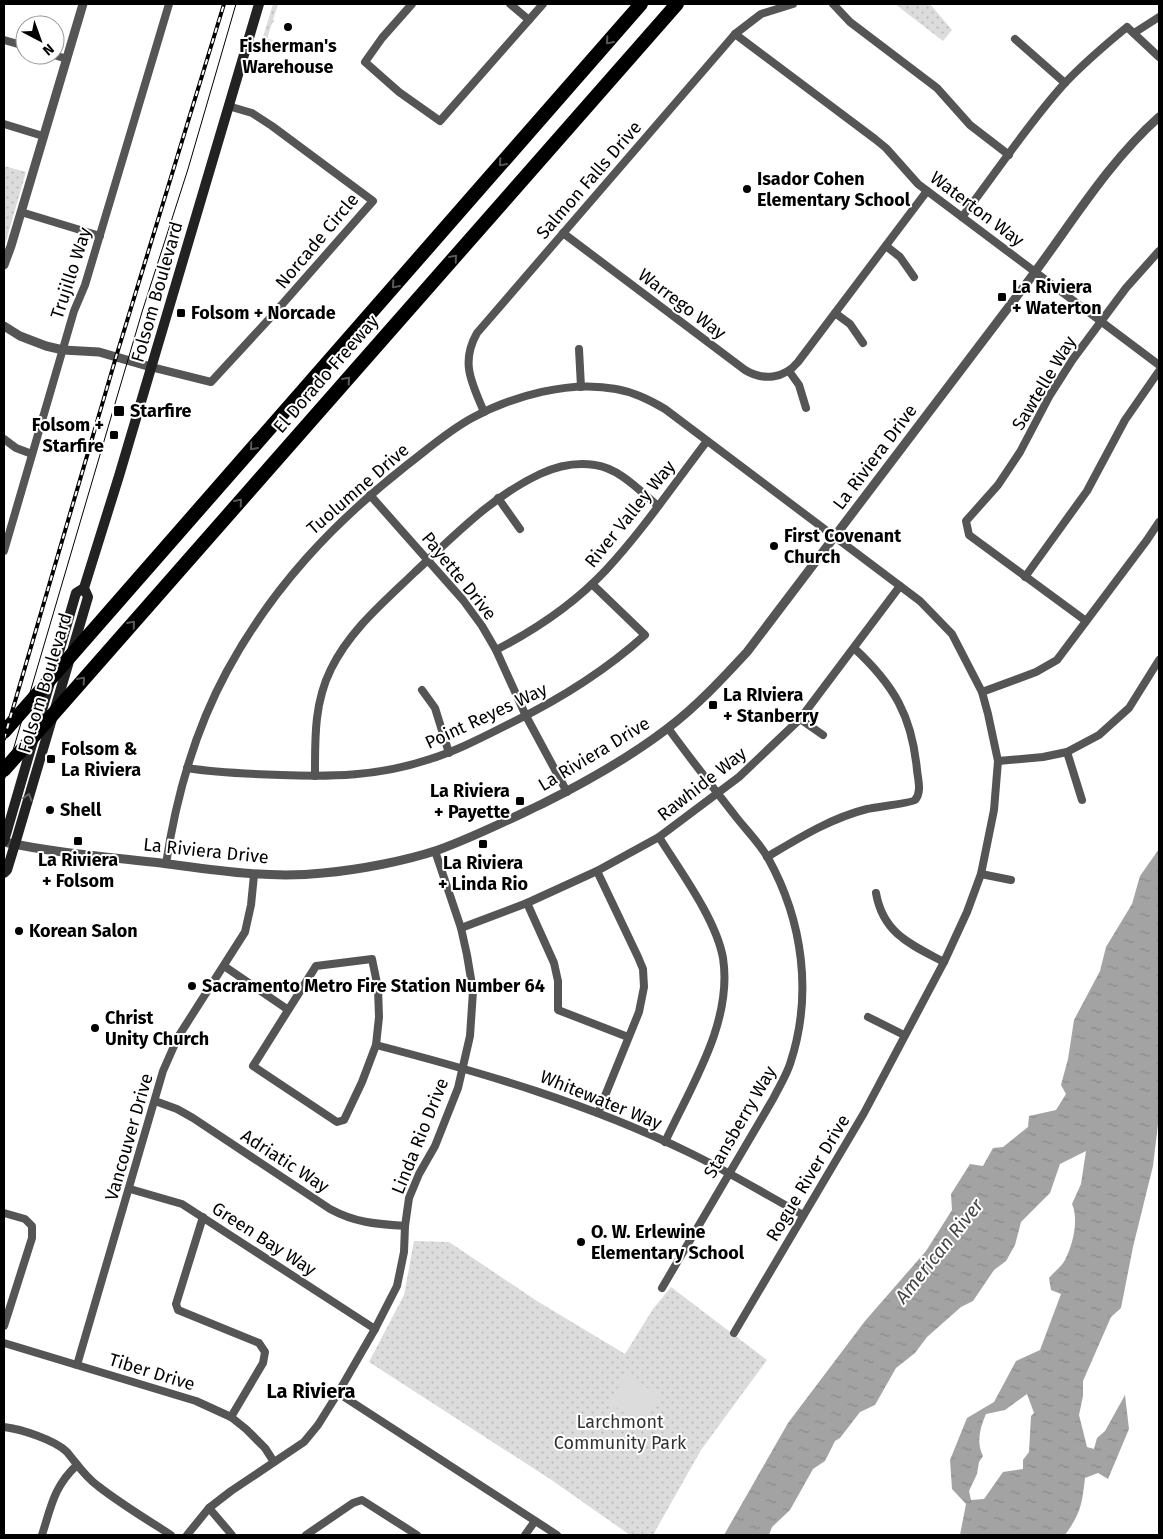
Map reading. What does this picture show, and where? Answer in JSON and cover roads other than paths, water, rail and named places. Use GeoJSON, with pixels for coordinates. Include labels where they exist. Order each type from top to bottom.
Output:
{"type":"FeatureCollection","features":[{"type":"Feature","properties":{"kind":"highway","name":"El Dorado Freeway"},"geometry":{"type":"LineString","coordinates":[[4,732],[640,4]]}},
{"type":"Feature","properties":{"kind":"highway","name":"El Dorado Freeway"},"geometry":{"type":"LineString","coordinates":[[4,770],[677,4]]}},
{"type":"Feature","properties":{"kind":"main road","name":"Folsom Boulevard"},"geometry":{"type":"LineString","coordinates":[[4,873],[7,870],[15,844],[88,597],[84,588],[152,367],[259,4]]}},
{"type":"Feature","properties":{"kind":"main road","name":"Folsom Boulevard"},"geometry":{"type":"LineString","coordinates":[[4,841],[76,592],[84,588]]}},
{"type":"Feature","properties":{"kind":"street"},"geometry":{"type":"LineString","coordinates":[[4,265],[83,4]]}},
{"type":"Feature","properties":{"kind":"street","name":"Trujillo Way"},"geometry":{"type":"LineString","coordinates":[[4,551],[7,527],[32,454],[74,311],[85,285],[168,4]]}},
{"type":"Feature","properties":{"kind":"street"},"geometry":{"type":"LineString","coordinates":[[412,4],[382,38],[365,62],[399,92],[440,121],[543,4]]}},
{"type":"Feature","properties":{"kind":"street"},"geometry":{"type":"LineString","coordinates":[[510,4],[529,20]]}},
{"type":"Feature","properties":{"kind":"street","name":"Salmon Falls Drive"},"geometry":{"type":"LineString","coordinates":[[484,412],[469,373],[468,357],[472,342],[480,329],[735,34],[761,14],[793,4]]}},
{"type":"Feature","properties":{"kind":"street"},"geometry":{"type":"LineString","coordinates":[[833,4],[850,22],[931,83],[970,125],[1009,154]]}},
{"type":"Feature","properties":{"kind":"street"},"geometry":{"type":"LineString","coordinates":[[1134,33],[1159,17]]}},
{"type":"Feature","properties":{"kind":"street"},"geometry":{"type":"LineString","coordinates":[[962,217],[1064,84],[1103,46],[1127,27],[1159,57]]}},
{"type":"Feature","properties":{"kind":"street","name":"Waterton Way"},"geometry":{"type":"LineString","coordinates":[[735,34],[875,139],[895,158],[910,177],[927,191],[1159,365]]}},
{"type":"Feature","properties":{"kind":"street"},"geometry":{"type":"LineString","coordinates":[[1015,39],[1064,84]]}},
{"type":"Feature","properties":{"kind":"street","name":"Norcade Circle"},"geometry":{"type":"LineString","coordinates":[[152,367],[212,382],[373,201],[272,126],[252,113],[228,106]]}},
{"type":"Feature","properties":{"kind":"street","name":"La Riviera Drive"},"geometry":{"type":"LineString","coordinates":[[4,841],[68,853],[254,875],[322,874],[376,865],[436,851],[502,824],[567,792],[629,756],[668,728],[712,689],[747,652],[1108,173],[1159,117]]}},
{"type":"Feature","properties":{"kind":"street"},"geometry":{"type":"LineString","coordinates":[[4,124],[43,136]]}},
{"type":"Feature","properties":{"kind":"street"},"geometry":{"type":"LineString","coordinates":[[806,408],[799,386],[789,371],[798,362],[927,191]]}},
{"type":"Feature","properties":{"kind":"street"},"geometry":{"type":"LineString","coordinates":[[21,212],[100,236]]}},
{"type":"Feature","properties":{"kind":"street","name":"Warrego Way"},"geometry":{"type":"LineString","coordinates":[[563,233],[749,373],[759,377],[770,378],[780,376],[789,371]]}},
{"type":"Feature","properties":{"kind":"street"},"geometry":{"type":"LineString","coordinates":[[886,246],[900,257],[914,277]]}},
{"type":"Feature","properties":{"kind":"street","name":"Sawtelle Way"},"geometry":{"type":"LineString","coordinates":[[1024,577],[969,535],[966,521],[998,485],[1020,452],[1050,395],[1073,359],[1126,288],[1159,251]]}},
{"type":"Feature","properties":{"kind":"street"},"geometry":{"type":"LineString","coordinates":[[835,313],[850,324],[863,344]]}},
{"type":"Feature","properties":{"kind":"street"},"geometry":{"type":"LineString","coordinates":[[4,326],[28,340],[46,346],[63,350],[99,352],[152,367]]}},
{"type":"Feature","properties":{"kind":"street"},"geometry":{"type":"LineString","coordinates":[[579,349],[581,387]]}},
{"type":"Feature","properties":{"kind":"street"},"geometry":{"type":"LineString","coordinates":[[1086,622],[1024,577],[1087,490],[1125,420],[1159,371]]}},
{"type":"Feature","properties":{"kind":"street","name":"Tuolumne Drive"},"geometry":{"type":"LineString","coordinates":[[166,864],[174,815],[187,768],[212,701],[226,672],[253,627],[280,588],[310,552],[344,517],[442,438],[484,412],[530,395],[581,387],[615,389],[641,396],[665,409],[834,537]]}},
{"type":"Feature","properties":{"kind":"street"},"geometry":{"type":"LineString","coordinates":[[4,439],[16,448],[32,454]]}},
{"type":"Feature","properties":{"kind":"street","name":"River Valley Way"},"geometry":{"type":"LineString","coordinates":[[496,650],[555,615],[592,584],[623,551],[707,441]]}},
{"type":"Feature","properties":{"kind":"street"},"geometry":{"type":"LineString","coordinates":[[314,776],[317,715],[320,699],[330,670],[343,648],[359,628],[428,560],[498,498],[548,470],[568,465],[588,464],[598,465],[616,473],[658,506]]}},
{"type":"Feature","properties":{"kind":"street","name":"Payette Drive"},"geometry":{"type":"LineString","coordinates":[[370,495],[473,613],[496,650],[526,716],[567,792]]}},
{"type":"Feature","properties":{"kind":"street"},"geometry":{"type":"LineString","coordinates":[[498,498],[520,529]]}},
{"type":"Feature","properties":{"kind":"street"},"geometry":{"type":"LineString","coordinates":[[982,692],[1047,667],[1057,660],[1148,540],[1159,522]]}},
{"type":"Feature","properties":{"kind":"street","name":"Rogue River Drive"},"geometry":{"type":"LineString","coordinates":[[734,1333],[864,1113],[944,962],[967,912],[981,874],[994,810],[998,761],[982,692],[952,634],[920,601],[834,537]]}},
{"type":"Feature","properties":{"kind":"street","name":"Point Reyes Way"},"geometry":{"type":"LineString","coordinates":[[187,768],[241,774],[355,775],[403,767],[449,752],[526,716],[584,684],[645,635],[592,584]]}},
{"type":"Feature","properties":{"kind":"street","name":"Rawhide Way"},"geometry":{"type":"LineString","coordinates":[[461,928],[527,903],[597,871],[659,837],[739,777],[800,719],[900,586]]}},
{"type":"Feature","properties":{"kind":"street"},"geometry":{"type":"LineString","coordinates":[[768,857],[803,835],[838,819],[877,807],[907,804],[914,800],[919,791],[913,738],[904,710],[888,684],[875,668],[854,648]]}},
{"type":"Feature","properties":{"kind":"street"},"geometry":{"type":"LineString","coordinates":[[998,761],[1043,757],[1067,752],[1099,735],[1129,708],[1159,660]]}},
{"type":"Feature","properties":{"kind":"street"},"geometry":{"type":"LineString","coordinates":[[422,690],[435,708],[449,752]]}},
{"type":"Feature","properties":{"kind":"street"},"geometry":{"type":"LineString","coordinates":[[800,719],[823,735]]}},
{"type":"Feature","properties":{"kind":"street","name":"Stansberry Way"},"geometry":{"type":"LineString","coordinates":[[662,1288],[774,1099],[789,1066],[796,1041],[803,988],[802,953],[790,906],[768,857],[717,794],[668,728]]}},
{"type":"Feature","properties":{"kind":"street"},"geometry":{"type":"LineString","coordinates":[[1067,752],[1082,800]]}},
{"type":"Feature","properties":{"kind":"street"},"geometry":{"type":"LineString","coordinates":[[659,837],[703,908],[713,929],[722,958],[724,995],[719,1024],[665,1142]]}},
{"type":"Feature","properties":{"kind":"street","name":"Linda Rio Drive"},"geometry":{"type":"LineString","coordinates":[[187,1535],[209,1508],[304,1442],[338,1393],[397,1286],[404,1252],[409,1198],[434,1146],[458,1088],[470,1036],[473,991],[461,928],[436,851]]}},
{"type":"Feature","properties":{"kind":"street"},"geometry":{"type":"LineString","coordinates":[[597,871],[643,969],[644,987],[639,1012],[598,1113]]}},
{"type":"Feature","properties":{"kind":"street"},"geometry":{"type":"LineString","coordinates":[[981,874],[1011,880]]}},
{"type":"Feature","properties":{"kind":"street","name":"Vancouver Drive"},"geometry":{"type":"LineString","coordinates":[[77,1365],[163,1071],[178,1037],[245,932],[251,905],[254,875]]}},
{"type":"Feature","properties":{"kind":"street"},"geometry":{"type":"LineString","coordinates":[[876,893],[878,907],[893,931],[904,940],[944,962]]}},
{"type":"Feature","properties":{"kind":"street"},"geometry":{"type":"LineString","coordinates":[[527,903],[554,963],[558,981],[558,1010],[628,1037]]}},
{"type":"Feature","properties":{"kind":"street"},"geometry":{"type":"LineString","coordinates":[[372,959],[378,988],[379,1017],[376,1045],[353,1103],[344,1120],[337,1122],[253,1066],[287,1009],[316,966],[372,959]]}},
{"type":"Feature","properties":{"kind":"street"},"geometry":{"type":"LineString","coordinates":[[224,966],[287,1009]]}},
{"type":"Feature","properties":{"kind":"street"},"geometry":{"type":"LineString","coordinates":[[868,1017],[904,1036]]}},
{"type":"Feature","properties":{"kind":"street","name":"Whitewater Way"},"geometry":{"type":"LineString","coordinates":[[376,1045],[464,1067],[532,1088],[598,1113],[665,1142],[729,1173],[803,1215]]}},
{"type":"Feature","properties":{"kind":"street","name":"Adriatic Way"},"geometry":{"type":"LineString","coordinates":[[155,1102],[193,1118],[322,1204],[344,1216],[364,1223],[405,1226]]}},
{"type":"Feature","properties":{"kind":"street","name":"Green Bay Way"},"geometry":{"type":"LineString","coordinates":[[130,1189],[182,1204],[375,1329]]}},
{"type":"Feature","properties":{"kind":"street"},"geometry":{"type":"LineString","coordinates":[[4,1213],[25,1219],[32,1226],[32,1238],[4,1326]]}},
{"type":"Feature","properties":{"kind":"street"},"geometry":{"type":"LineString","coordinates":[[203,1217],[176,1304],[178,1310],[259,1343],[265,1352],[263,1363],[231,1417]]}},
{"type":"Feature","properties":{"kind":"street","name":"Tiber Drive"},"geometry":{"type":"LineString","coordinates":[[4,1343],[190,1399],[231,1417],[246,1429],[274,1462]]}},
{"type":"Feature","properties":{"kind":"street"},"geometry":{"type":"LineString","coordinates":[[338,1393],[557,1535]]}},
{"type":"Feature","properties":{"kind":"street"},"geometry":{"type":"LineString","coordinates":[[4,1427],[12,1428],[56,1444],[66,1452],[96,1485],[171,1535]]}},
{"type":"Feature","properties":{"kind":"street"},"geometry":{"type":"LineString","coordinates":[[42,1535],[57,1488],[67,1474],[77,1465]]}},
{"type":"Feature","properties":{"kind":"street"},"geometry":{"type":"LineString","coordinates":[[306,1535],[353,1503],[362,1500],[417,1535]]}},
{"type":"Feature","properties":{"kind":"street"},"geometry":{"type":"LineString","coordinates":[[209,1508],[232,1535]]}},
{"type":"Feature","properties":{"kind":"street"},"geometry":{"type":"LineString","coordinates":[[525,1535],[535,1521]]}},
{"type":"Feature","properties":{"kind":"water","name":"American River"},"geometry":{"type":"Polygon","coordinates":[[[1159,849],[1159,1116],[1153,1166],[1133,1247],[1121,1308],[1111,1317],[1083,1381],[1083,1396],[1079,1415],[1087,1447],[1094,1449],[1097,1438],[1105,1431],[1125,1395],[1129,1429],[1108,1479],[1098,1473],[1085,1478],[1080,1508],[1065,1535],[960,1535],[966,1504],[952,1489],[950,1460],[967,1418],[994,1402],[1016,1361],[1040,1350],[1061,1294],[1051,1290],[1049,1278],[1064,1262],[1073,1239],[1075,1217],[1072,1204],[1081,1184],[1086,1151],[1060,1164],[1050,1193],[1021,1222],[1015,1245],[1006,1261],[994,1270],[973,1301],[961,1307],[927,1337],[915,1353],[896,1368],[875,1405],[860,1412],[840,1438],[835,1441],[825,1461],[813,1469],[790,1510],[772,1527],[769,1535],[724,1535],[788,1423],[865,1321],[926,1251],[952,1210],[951,1194],[970,1164],[983,1166],[993,1148],[1003,1147],[1028,1127],[1029,1116],[1056,1110],[1066,1094],[1061,1085],[1068,1059],[1074,1020],[1100,971],[1106,947],[1132,904],[1140,876],[1159,849]],[[1027,1394],[1005,1410],[986,1414],[980,1435],[983,1456],[969,1491],[971,1500],[984,1499],[1003,1472],[1023,1469],[1023,1460],[1029,1452],[1031,1416],[1034,1413],[1027,1394]]]}},
{"type":"Feature","properties":{"kind":"tram line"},"geometry":{"type":"LineString","coordinates":[[4,781],[142,312],[188,169],[236,4]]}},
{"type":"Feature","properties":{"kind":"railway"},"geometry":{"type":"LineString","coordinates":[[4,739],[116,357],[224,4]]}},
{"type":"Feature","properties":{"kind":"place","name":"Fisherman's Warehouse"},"geometry":{"type":"Point","coordinates":[288,27]}},
{"type":"Feature","properties":{"kind":"place","name":"Isador Cohen Elementary School"},"geometry":{"type":"Point","coordinates":[747,189]}},
{"type":"Feature","properties":{"kind":"place","name":"La Riviera + Waterton"},"geometry":{"type":"Point","coordinates":[1002,297]}},
{"type":"Feature","properties":{"kind":"place","name":"Folsom + Norcade"},"geometry":{"type":"Point","coordinates":[181,313]}},
{"type":"Feature","properties":{"kind":"place","name":"Starfire"},"geometry":{"type":"Point","coordinates":[119,411]}},
{"type":"Feature","properties":{"kind":"place","name":"Folsom + Starfire"},"geometry":{"type":"Point","coordinates":[114,435]}},
{"type":"Feature","properties":{"kind":"place","name":"First Covenant Church"},"geometry":{"type":"Point","coordinates":[774,546]}},
{"type":"Feature","properties":{"kind":"place","name":"La RIviera + Stanberry"},"geometry":{"type":"Point","coordinates":[713,705]}},
{"type":"Feature","properties":{"kind":"place","name":"Folsom & La Riviera"},"geometry":{"type":"Point","coordinates":[51,759]}},
{"type":"Feature","properties":{"kind":"place","name":"La Riviera + Payette"},"geometry":{"type":"Point","coordinates":[520,801]}},
{"type":"Feature","properties":{"kind":"place","name":"Shell"},"geometry":{"type":"Point","coordinates":[50,810]}},
{"type":"Feature","properties":{"kind":"place","name":"La Riviera + Folsom"},"geometry":{"type":"Point","coordinates":[78,841]}},
{"type":"Feature","properties":{"kind":"place","name":"La Riviera + Linda Rio"},"geometry":{"type":"Point","coordinates":[483,844]}},
{"type":"Feature","properties":{"kind":"place","name":"Korean Salon"},"geometry":{"type":"Point","coordinates":[19,931]}},
{"type":"Feature","properties":{"kind":"place","name":"Sacramento Metro Fire Station Number 64"},"geometry":{"type":"Point","coordinates":[192,986]}},
{"type":"Feature","properties":{"kind":"place","name":"Christ Unity Church"},"geometry":{"type":"Point","coordinates":[95,1028]}},
{"type":"Feature","properties":{"kind":"place","name":"O. W. Erlewine Elementary School"},"geometry":{"type":"Point","coordinates":[581,1242]}},
{"type":"Feature","properties":{"kind":"district","name":"La Riviera"},"geometry":{"type":"Point","coordinates":[311,1391]}},
{"type":"Feature","properties":{"kind":"park label","name":"Larchmont Community Park"},"geometry":{"type":"Point","coordinates":[620,1432]}}]}
